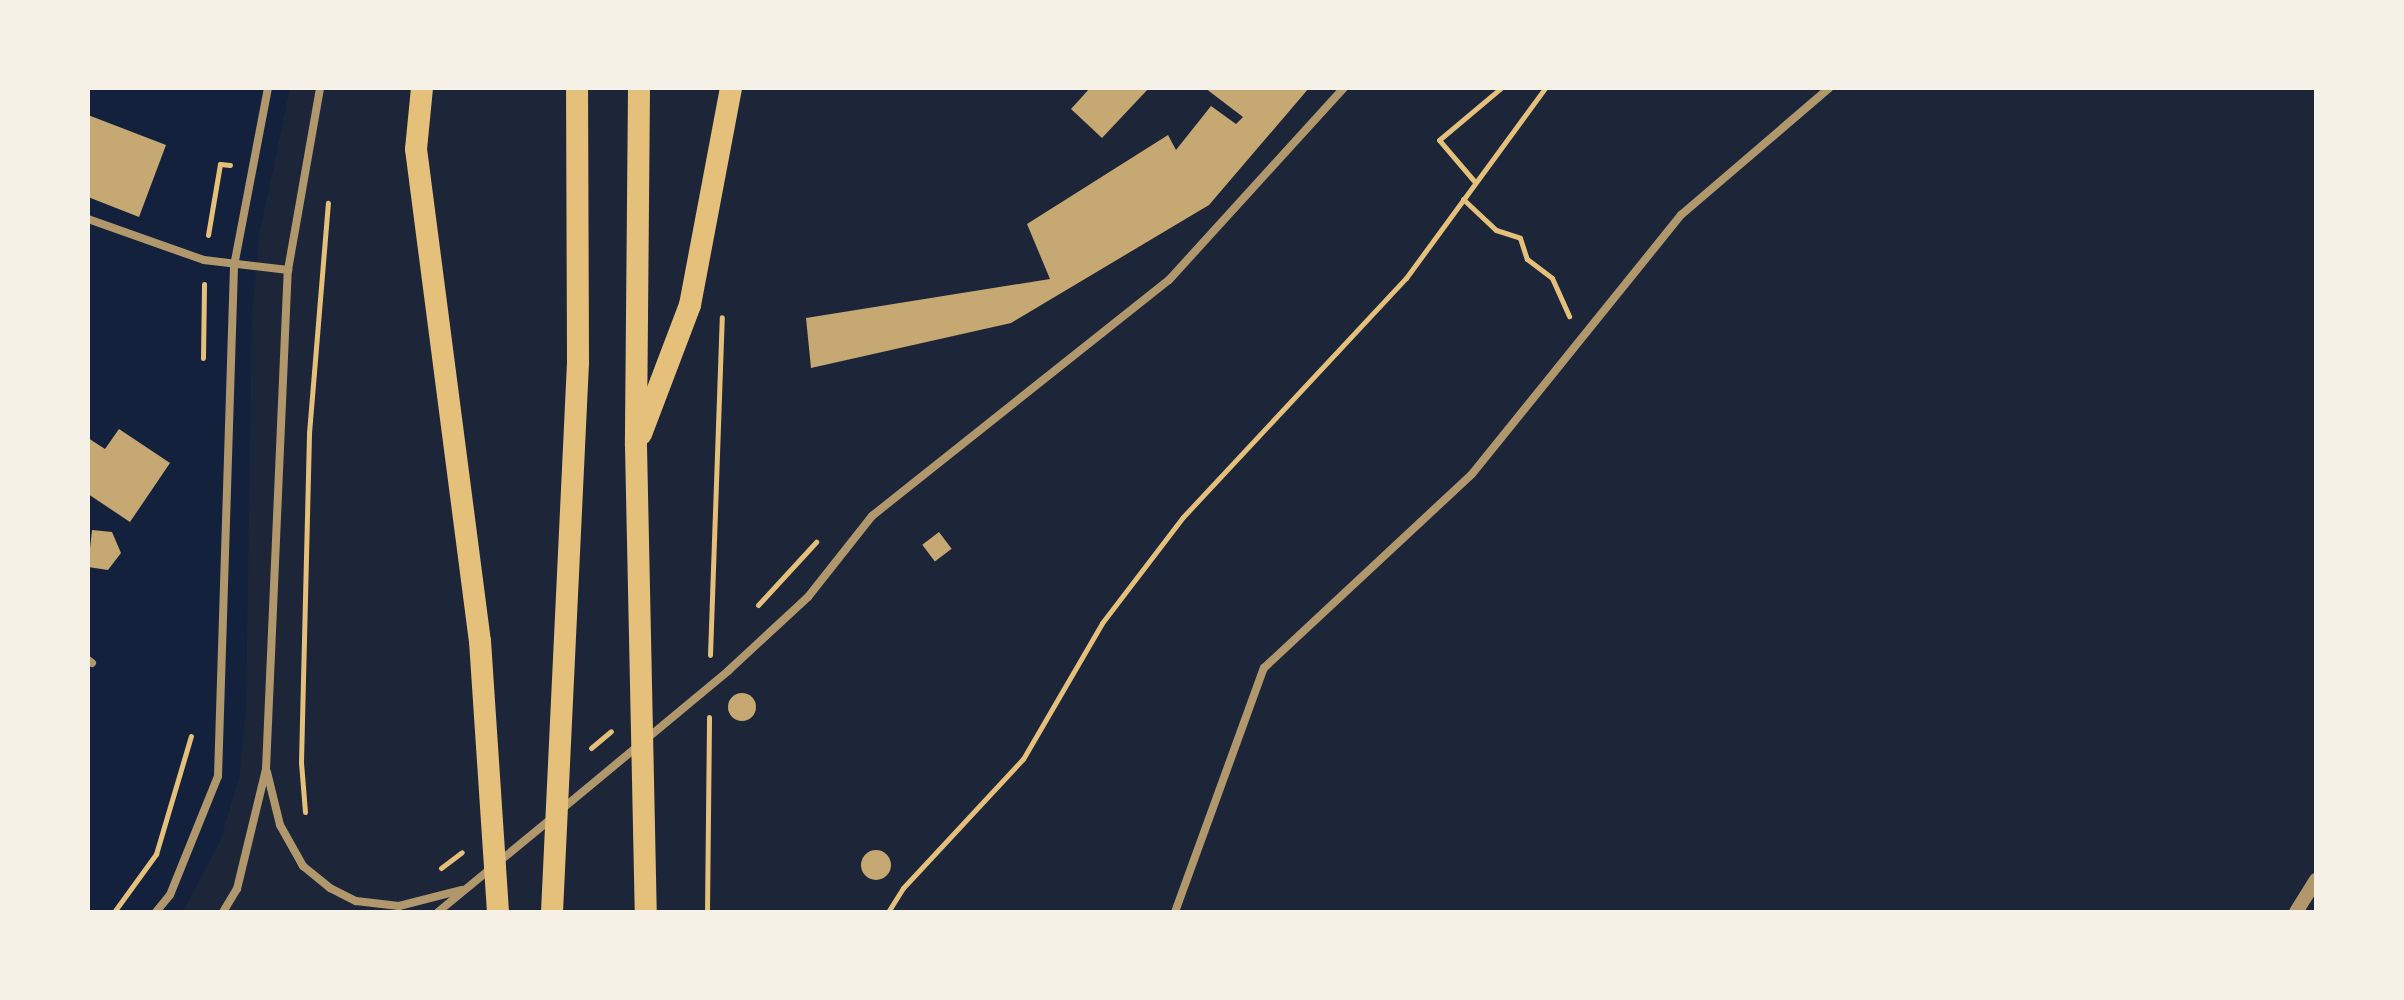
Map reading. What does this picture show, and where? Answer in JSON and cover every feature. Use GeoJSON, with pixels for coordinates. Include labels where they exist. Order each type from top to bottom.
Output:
{"type":"FeatureCollection","features":[{"type":"Feature","properties":{"kind":"highway"},"geometry":{"type":"LineString","coordinates":[[422,88],[416,149],[480,641],[495,820],[498,912]]}},
{"type":"Feature","properties":{"kind":"highway"},"geometry":{"type":"LineString","coordinates":[[553,906],[578,362],[577,88]]}},
{"type":"Feature","properties":{"kind":"highway"},"geometry":{"type":"LineString","coordinates":[[639,88],[635,337],[646,912]]}},
{"type":"Feature","properties":{"kind":"highway"},"geometry":{"type":"LineString","coordinates":[[636,446],[690,305],[731,88]]}},
{"type":"Feature","properties":{"kind":"street"},"geometry":{"type":"LineString","coordinates":[[156,912],[170,895],[218,776],[234,266],[268,88]]}},
{"type":"Feature","properties":{"kind":"street"},"geometry":{"type":"LineString","coordinates":[[223,912],[237,889],[266,769],[288,270],[320,88]]}},
{"type":"Feature","properties":{"kind":"street"},"geometry":{"type":"LineString","coordinates":[[438,912],[728,671],[808,597],[872,516],[1169,280],[1344,88]]}},
{"type":"Feature","properties":{"kind":"street"},"geometry":{"type":"LineString","coordinates":[[1175,912],[1264,668],[1472,474],[1681,215],[1829,88]]}},
{"type":"Feature","properties":{"kind":"street"},"geometry":{"type":"LineString","coordinates":[[88,219],[234,266],[288,270]]}},
{"type":"Feature","properties":{"kind":"street"},"geometry":{"type":"LineString","coordinates":[[266,769],[280,825],[303,866],[330,888],[356,901],[399,906],[467,888]]}},
{"type":"Feature","properties":{"kind":"street"},"geometry":{"type":"LineString","coordinates":[[2296,912],[2316,880]]}},
{"type":"Feature","properties":{"kind":"path"},"geometry":{"type":"LineString","coordinates":[[1475,182],[1439,140],[1501,88]]}},
{"type":"Feature","properties":{"kind":"path"},"geometry":{"type":"LineString","coordinates":[[888,912],[903,888],[1023,759],[1102,623],[1183,517],[1406,278],[1545,88]]}},
{"type":"Feature","properties":{"kind":"path"},"geometry":{"type":"LineString","coordinates":[[306,822],[301,762],[309,433],[330,187]]}},
{"type":"Feature","properties":{"kind":"path"},"geometry":{"type":"LineString","coordinates":[[1463,199],[1496,230],[1520,238],[1527,259],[1552,278],[1581,338]]}},
{"type":"Feature","properties":{"kind":"path"},"geometry":{"type":"LineString","coordinates":[[710,625],[723,305]]}},
{"type":"Feature","properties":{"kind":"path"},"geometry":{"type":"LineString","coordinates":[[707,912],[709,756]]}},
{"type":"Feature","properties":{"kind":"shaded area"},"geometry":{"type":"Polygon","coordinates":[[[290,88],[2316,88],[2316,912],[183,912],[220,841],[239,778],[246,711],[252,315],[259,236],[290,88]]]}},
{"type":"Feature","properties":{"kind":"building"},"geometry":{"type":"Polygon","coordinates":[[[1090,88],[1149,88],[1102,138],[1071,109],[1090,88]]]}},
{"type":"Feature","properties":{"kind":"building"},"geometry":{"type":"Polygon","coordinates":[[[1205,88],[1309,88],[1209,205],[1011,323],[811,368],[806,318],[1050,279],[1027,224],[1168,135],[1176,150],[1211,106],[1236,124],[1243,117],[1205,88]]]}},
{"type":"Feature","properties":{"kind":"building"},"geometry":{"type":"Polygon","coordinates":[[[88,115],[166,145],[139,217],[88,197],[88,115]]]}},
{"type":"Feature","properties":{"kind":"building"},"geometry":{"type":"Polygon","coordinates":[[[119,429],[170,463],[130,522],[88,494],[88,438],[105,449],[119,429]]]}},
{"type":"Feature","properties":{"kind":"building"},"geometry":{"type":"Polygon","coordinates":[[[92,530],[112,532],[121,553],[108,570],[88,567],[92,530]]]}},
{"type":"Feature","properties":{"kind":"building"},"geometry":{"type":"Polygon","coordinates":[[[939,532],[952,549],[935,561],[922,545],[939,532]]]}},
{"type":"Feature","properties":{"kind":"building"},"geometry":{"type":"Polygon","coordinates":[[[742,693],[752,697],[756,707],[752,717],[742,721],[732,717],[728,707],[732,697],[742,693]]]}},
{"type":"Feature","properties":{"kind":"building"},"geometry":{"type":"Polygon","coordinates":[[[876,850],[887,854],[891,865],[887,876],[876,880],[865,876],[861,865],[865,854],[876,850]]]}}]}
